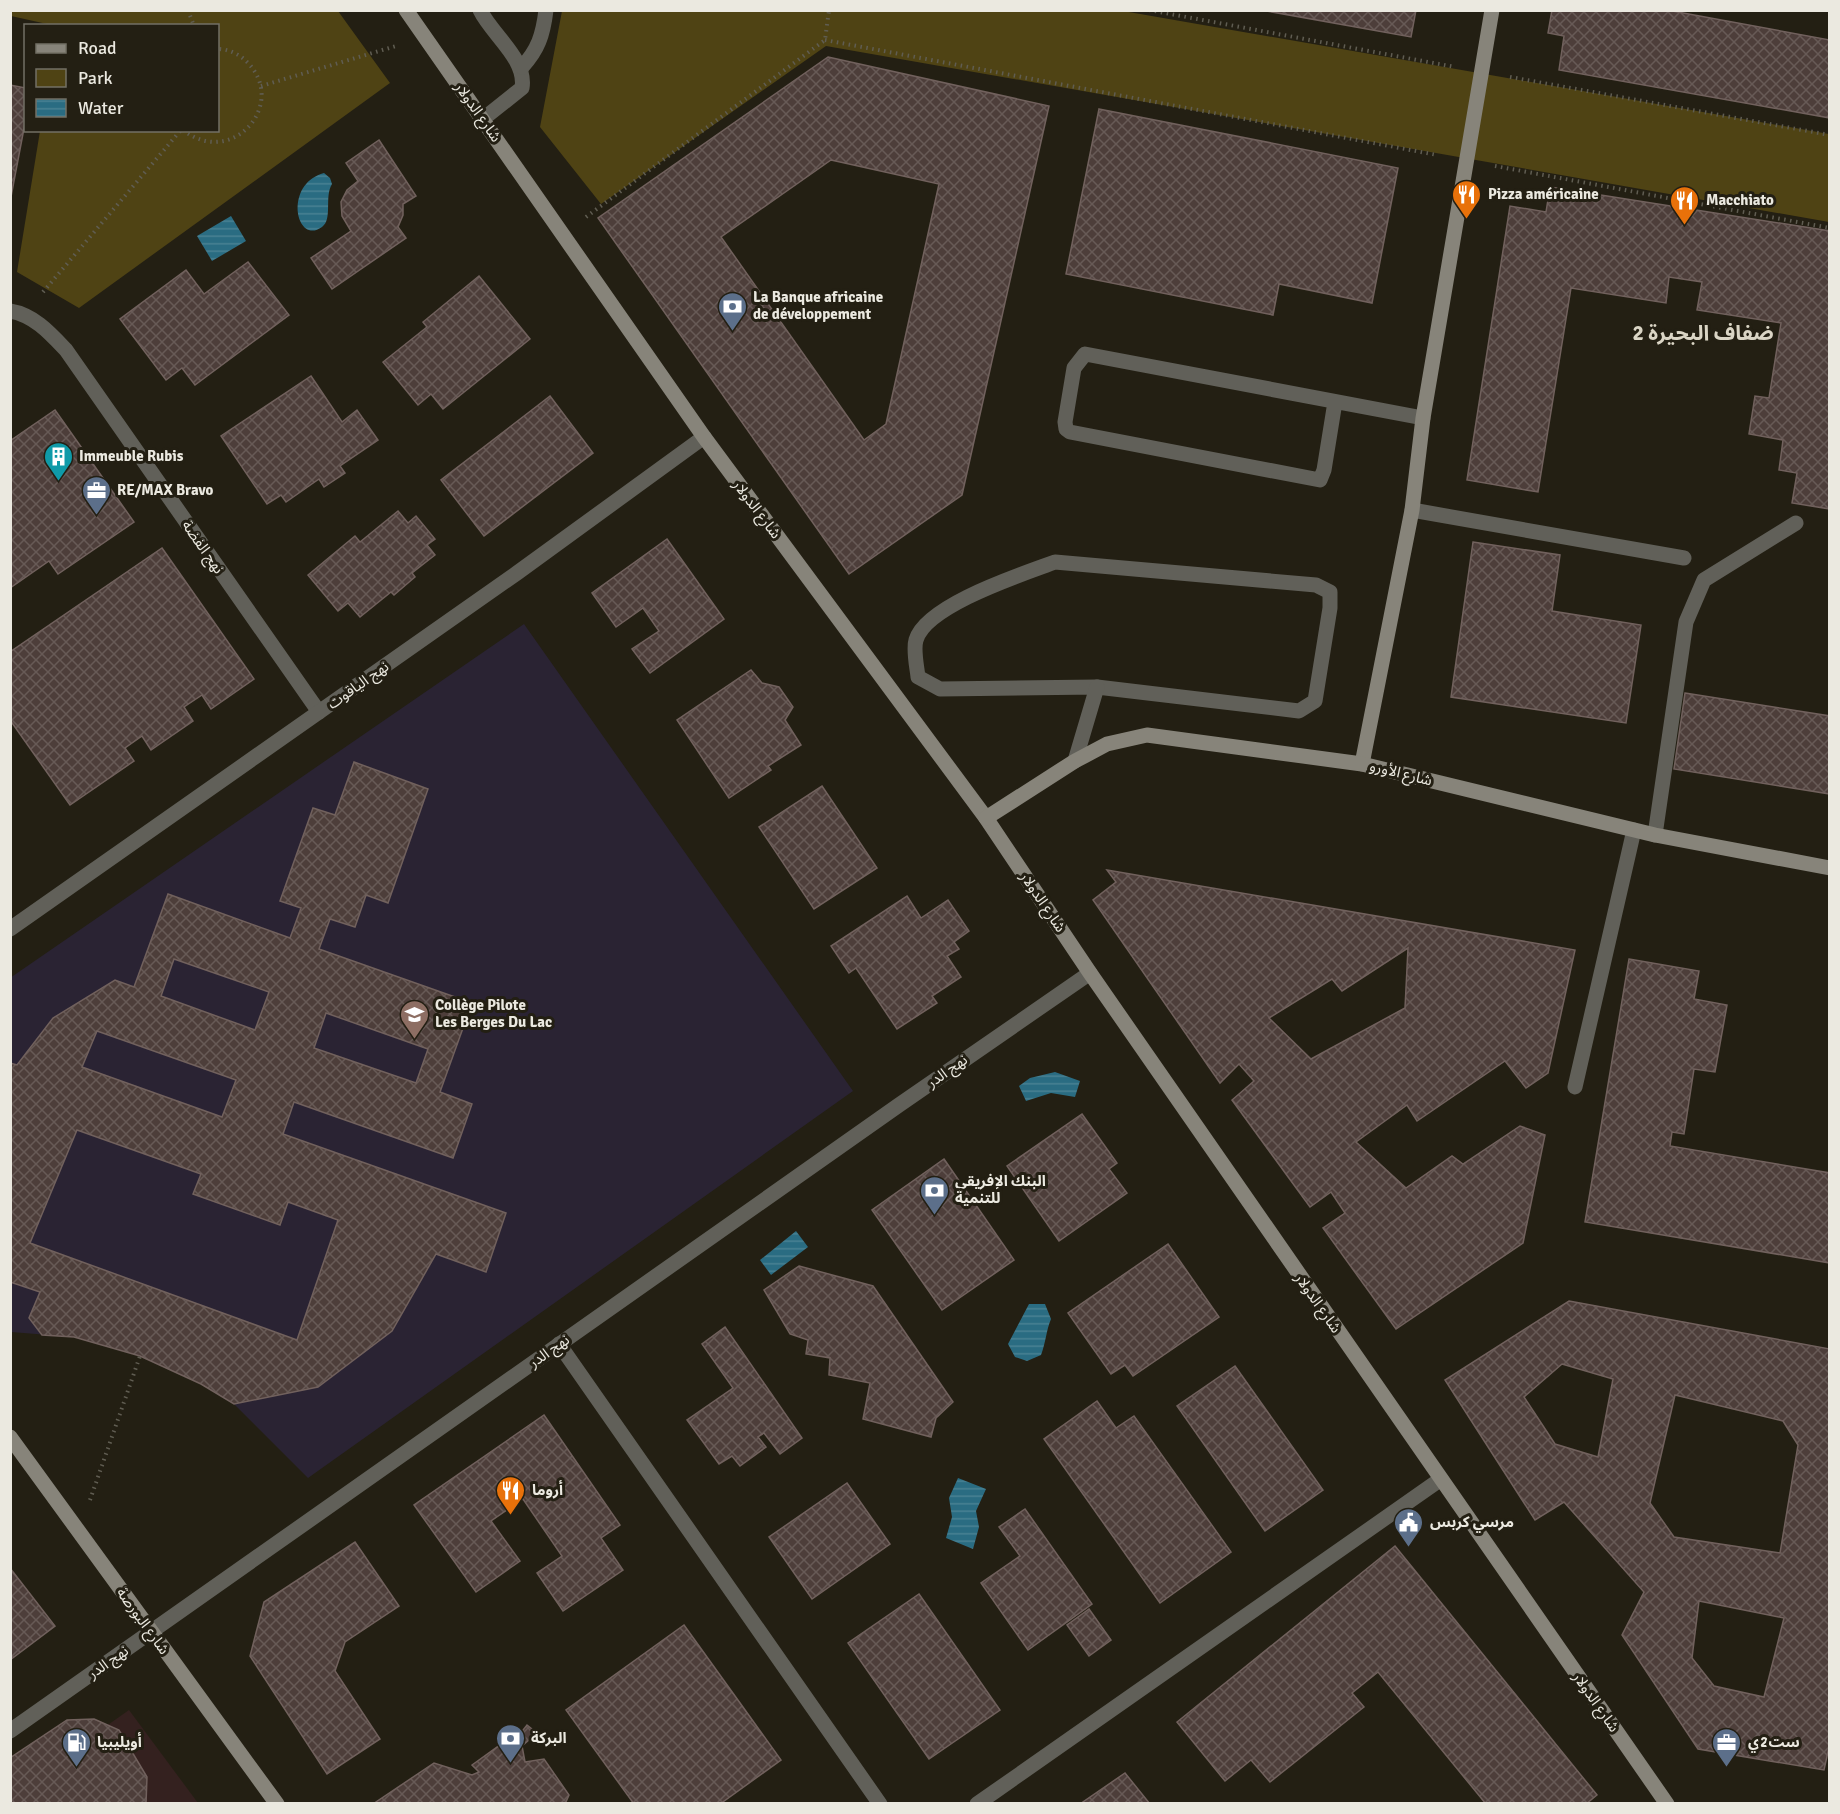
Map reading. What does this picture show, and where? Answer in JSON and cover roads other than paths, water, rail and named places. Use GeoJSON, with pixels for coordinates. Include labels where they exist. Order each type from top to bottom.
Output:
{"type":"FeatureCollection","features":[{"type":"Feature","properties":{"kind":"street","name":"شارع الدولار"},"geometry":{"type":"LineString","coordinates":[[406,10],[704,437],[987,818],[1090,973],[1667,1803]]}},
{"type":"Feature","properties":{"kind":"street"},"geometry":{"type":"LineString","coordinates":[[480,10],[487,26],[522,67],[522,88],[483,119]]}},
{"type":"Feature","properties":{"kind":"street"},"geometry":{"type":"LineString","coordinates":[[522,67],[536,52],[543,32],[546,10]]}},
{"type":"Feature","properties":{"kind":"street"},"geometry":{"type":"LineString","coordinates":[[1362,764],[1412,510],[1423,418],[1492,10]]}},
{"type":"Feature","properties":{"kind":"street","name":"نهج الفضة"},"geometry":{"type":"LineString","coordinates":[[17,312],[45,329],[66,350],[319,712]]}},
{"type":"Feature","properties":{"kind":"street"},"geometry":{"type":"LineString","coordinates":[[1335,402],[1323,477],[1320,480],[1070,432],[1066,429],[1065,422],[1074,368],[1085,354],[1423,418]]}},
{"type":"Feature","properties":{"kind":"street","name":"نهج الياقوت"},"geometry":{"type":"LineString","coordinates":[[10,930],[704,437]]}},
{"type":"Feature","properties":{"kind":"street"},"geometry":{"type":"LineString","coordinates":[[1412,510],[1684,558]]}},
{"type":"Feature","properties":{"kind":"street"},"geometry":{"type":"LineString","coordinates":[[1655,835],[1686,622],[1704,580],[1796,522]]}},
{"type":"Feature","properties":{"kind":"street"},"geometry":{"type":"LineString","coordinates":[[1055,562],[1316,585],[1330,592],[1330,608],[1315,701],[1309,707],[1299,711],[1097,687],[940,689],[918,677],[915,641],[933,616],[992,585],[1055,562]]}},
{"type":"Feature","properties":{"kind":"street"},"geometry":{"type":"LineString","coordinates":[[1075,761],[1097,687]]}},
{"type":"Feature","properties":{"kind":"street","name":"شارع الأورو"},"geometry":{"type":"LineString","coordinates":[[987,818],[1075,761],[1107,744],[1146,735],[1362,764],[1655,835],[1830,868]]}},
{"type":"Feature","properties":{"kind":"street"},"geometry":{"type":"LineString","coordinates":[[1575,1087],[1634,830]]}},
{"type":"Feature","properties":{"kind":"street","name":"نهج الدر"},"geometry":{"type":"LineString","coordinates":[[10,1731],[1090,973]]}},
{"type":"Feature","properties":{"kind":"street"},"geometry":{"type":"LineString","coordinates":[[559,1344],[880,1803]]}},
{"type":"Feature","properties":{"kind":"street","name":"شارع البورصة"},"geometry":{"type":"LineString","coordinates":[[10,1437],[150,1632],[277,1803]]}},
{"type":"Feature","properties":{"kind":"street"},"geometry":{"type":"LineString","coordinates":[[977,1803],[1440,1479]]}},
{"type":"Feature","properties":{"kind":"water"},"geometry":{"type":"Polygon","coordinates":[[[324,173],[330,178],[332,184],[327,219],[322,227],[313,231],[306,228],[300,221],[298,200],[311,179],[324,173]]]}},
{"type":"Feature","properties":{"kind":"water"},"geometry":{"type":"Polygon","coordinates":[[[231,216],[246,241],[212,261],[197,236],[231,216]]]}},
{"type":"Feature","properties":{"kind":"water"},"geometry":{"type":"Polygon","coordinates":[[[1055,1072],[1080,1081],[1075,1097],[1051,1093],[1026,1101],[1019,1086],[1030,1078],[1055,1072]]]}},
{"type":"Feature","properties":{"kind":"water"},"geometry":{"type":"Polygon","coordinates":[[[796,1231],[808,1247],[771,1275],[760,1260],[796,1231]]]}},
{"type":"Feature","properties":{"kind":"water"},"geometry":{"type":"Polygon","coordinates":[[[1029,1304],[1045,1304],[1051,1319],[1041,1355],[1027,1361],[1015,1357],[1008,1344],[1029,1304]]]}},
{"type":"Feature","properties":{"kind":"water"},"geometry":{"type":"Polygon","coordinates":[[[958,1478],[986,1489],[976,1511],[979,1527],[973,1549],[946,1538],[952,1517],[949,1498],[958,1478]]]}},
{"type":"Feature","properties":{"kind":"place","name":"Pizza américaine"},"geometry":{"type":"Point","coordinates":[1467,220]}},
{"type":"Feature","properties":{"kind":"place","name":"Macchiato"},"geometry":{"type":"Point","coordinates":[1685,226]}},
{"type":"Feature","properties":{"kind":"place","name":"La Banque africaine de développement"},"geometry":{"type":"Point","coordinates":[732,332]}},
{"type":"Feature","properties":{"kind":"place","name":"Immeuble Rubis"},"geometry":{"type":"Point","coordinates":[58,482]}},
{"type":"Feature","properties":{"kind":"place","name":"RE/MAX Bravo"},"geometry":{"type":"Point","coordinates":[96,516]}},
{"type":"Feature","properties":{"kind":"place","name":"Collège Pilote Les Berges Du Lac"},"geometry":{"type":"Point","coordinates":[414,1040]}},
{"type":"Feature","properties":{"kind":"place","name":"البنك الإفريقي للتنمية"},"geometry":{"type":"Point","coordinates":[934,1216]}},
{"type":"Feature","properties":{"kind":"place","name":"أروما"},"geometry":{"type":"Point","coordinates":[511,1516]}},
{"type":"Feature","properties":{"kind":"place","name":"مرسي كربس"},"geometry":{"type":"Point","coordinates":[1409,1548]}},
{"type":"Feature","properties":{"kind":"place","name":"البركة"},"geometry":{"type":"Point","coordinates":[510,1764]}},
{"type":"Feature","properties":{"kind":"place","name":"أويليبيا"},"geometry":{"type":"Point","coordinates":[76,1768]}},
{"type":"Feature","properties":{"kind":"place","name":"ست2ي"},"geometry":{"type":"Point","coordinates":[1727,1768]}},
{"type":"Feature","properties":{"kind":"district","name":"ضفاف البحيرة 2"},"geometry":{"type":"Point","coordinates":[1703,333]}}]}
